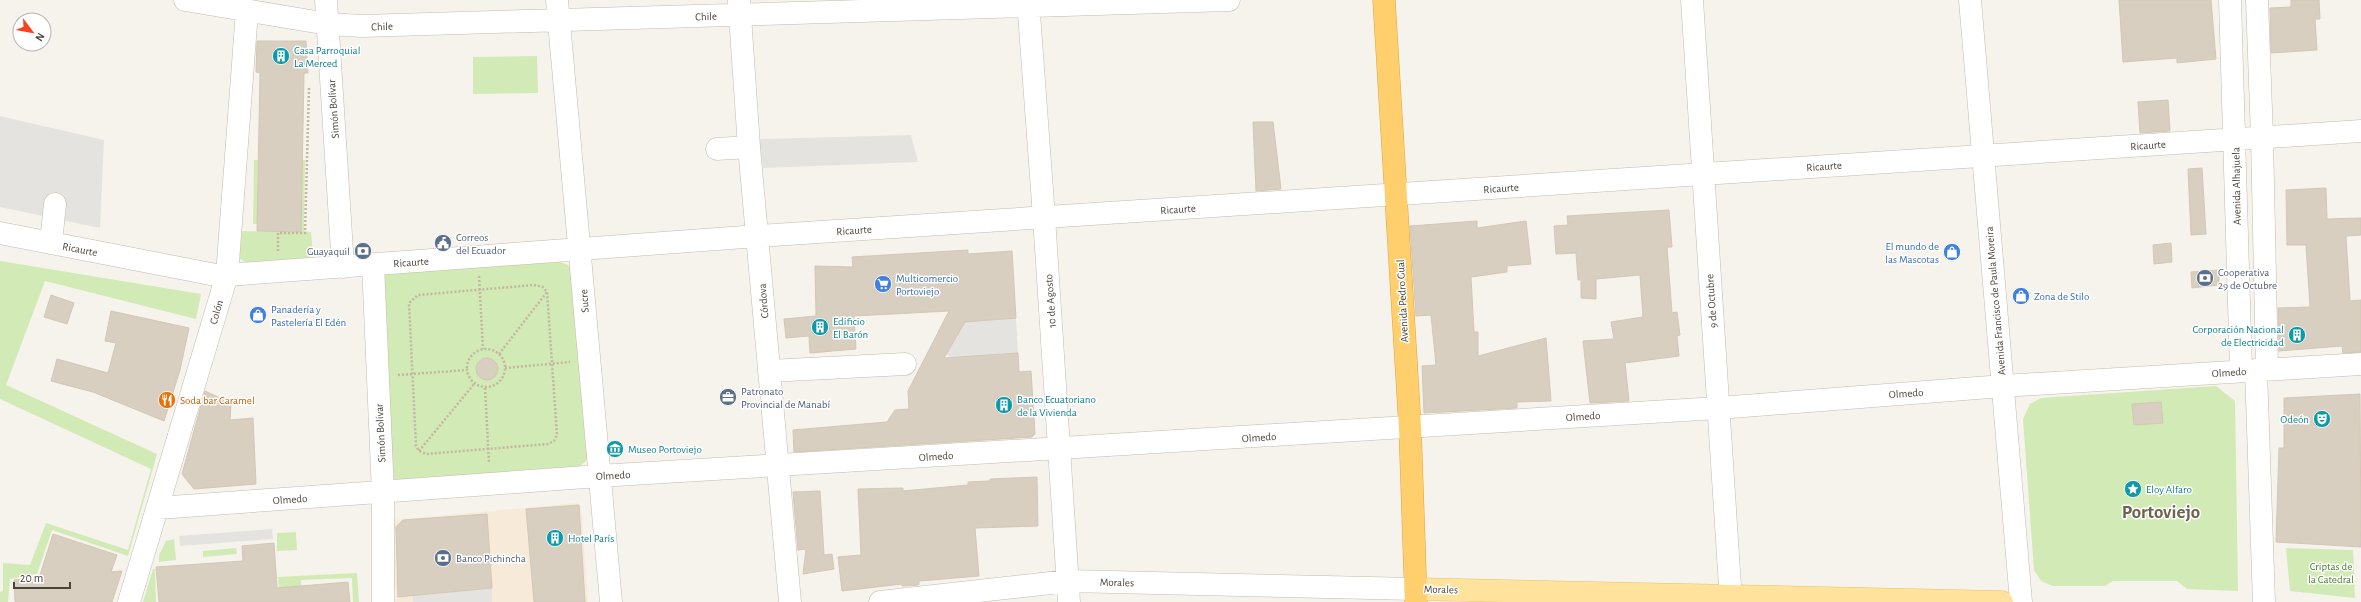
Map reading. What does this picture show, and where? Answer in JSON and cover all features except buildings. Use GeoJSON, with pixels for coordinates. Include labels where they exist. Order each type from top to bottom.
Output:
{"type":"FeatureCollection","features":[{"type":"Feature","properties":{"kind":"highway","name":"Avenida Pedro Gual"},"geometry":{"type":"LineString","coordinates":[[1384,0],[1410,427],[1416,595]]}},
{"type":"Feature","properties":{"kind":"main road","name":"Morales"},"geometry":{"type":"LineString","coordinates":[[1416,595],[2002,602]]}},
{"type":"Feature","properties":{"kind":"street","name":"Chile"},"geometry":{"type":"LineString","coordinates":[[185,0],[328,24],[362,26],[558,10],[1229,0]]}},
{"type":"Feature","properties":{"kind":"street","name":"Simón Bolívar"},"geometry":{"type":"LineString","coordinates":[[326,0],[343,267]]}},
{"type":"Feature","properties":{"kind":"street","name":"9 de Octubre"},"geometry":{"type":"LineString","coordinates":[[1692,0],[1731,599]]}},
{"type":"Feature","properties":{"kind":"street","name":"Avenida Francisco de Paula Moreira"},"geometry":{"type":"LineString","coordinates":[[1970,0],[2021,602]]}},
{"type":"Feature","properties":{"kind":"street","name":"Avenida Alhajuela"},"geometry":{"type":"LineString","coordinates":[[2230,0],[2235,139],[2254,370]]}},
{"type":"Feature","properties":{"kind":"street"},"geometry":{"type":"LineString","coordinates":[[2257,0],[2262,137],[2254,370],[2264,602]]}},
{"type":"Feature","properties":{"kind":"street","name":"10 de Agosto"},"geometry":{"type":"LineString","coordinates":[[1028,4],[1060,448],[1068,592]]}},
{"type":"Feature","properties":{"kind":"street","name":"Córdova"},"geometry":{"type":"LineString","coordinates":[[739,8],[749,147],[790,602]]}},
{"type":"Feature","properties":{"kind":"street","name":"Sucre"},"geometry":{"type":"LineString","coordinates":[[558,10],[611,602]]}},
{"type":"Feature","properties":{"kind":"street","name":"Colón"},"geometry":{"type":"LineString","coordinates":[[129,602],[158,508],[159,473],[226,276],[247,11]]}},
{"type":"Feature","properties":{"kind":"street","name":"Ricaurte"},"geometry":{"type":"LineString","coordinates":[[0,233],[226,276],[758,236],[2361,131]]}},
{"type":"Feature","properties":{"kind":"street"},"geometry":{"type":"LineString","coordinates":[[717,149],[749,147]]}},
{"type":"Feature","properties":{"kind":"street"},"geometry":{"type":"LineString","coordinates":[[51,243],[55,204]]}},
{"type":"Feature","properties":{"kind":"street","name":"Simón Bolívar"},"geometry":{"type":"LineString","coordinates":[[373,264],[383,493],[383,602]]}},
{"type":"Feature","properties":{"kind":"street"},"geometry":{"type":"LineString","coordinates":[[769,371],[905,364]]}},
{"type":"Feature","properties":{"kind":"street","name":"Olmedo"},"geometry":{"type":"LineString","coordinates":[[158,508],[383,493],[599,476],[1718,408],[2002,386],[2361,364]]}},
{"type":"Feature","properties":{"kind":"street","name":"Morales"},"geometry":{"type":"LineString","coordinates":[[880,602],[1068,592],[1416,595]]}},
{"type":"Feature","properties":{"kind":"path"},"geometry":{"type":"LineString","coordinates":[[279,271],[278,233],[306,233],[309,87]]}},
{"type":"Feature","properties":{"kind":"path"},"geometry":{"type":"LineString","coordinates":[[478,257],[483,349]]}},
{"type":"Feature","properties":{"kind":"path"},"geometry":{"type":"LineString","coordinates":[[534,285],[543,288],[547,292],[557,435],[554,442],[548,444],[426,454],[419,451],[416,446],[409,303],[412,298],[418,295],[479,290],[534,285]]}},
{"type":"Feature","properties":{"kind":"path"},"geometry":{"type":"LineString","coordinates":[[499,354],[547,292]]}},
{"type":"Feature","properties":{"kind":"path"},"geometry":{"type":"LineString","coordinates":[[483,349],[489,349],[499,354],[505,368],[501,380],[491,387],[485,388],[474,384],[467,370],[469,359],[478,351],[483,349]]}},
{"type":"Feature","properties":{"kind":"path"},"geometry":{"type":"LineString","coordinates":[[505,368],[589,361]]}},
{"type":"Feature","properties":{"kind":"path"},"geometry":{"type":"LineString","coordinates":[[377,377],[467,370]]}},
{"type":"Feature","properties":{"kind":"path"},"geometry":{"type":"LineString","coordinates":[[419,451],[474,384]]}},
{"type":"Feature","properties":{"kind":"path"},"geometry":{"type":"LineString","coordinates":[[485,388],[490,484]]}},
{"type":"Feature","properties":{"kind":"shaded area"},"geometry":{"type":"Polygon","coordinates":[[[0,116],[104,140],[100,228],[0,207],[0,116]]]}},
{"type":"Feature","properties":{"kind":"shaded area"},"geometry":{"type":"Polygon","coordinates":[[[911,135],[918,162],[763,168],[759,139],[911,135]]]}},
{"type":"Feature","properties":{"kind":"shaded area"},"geometry":{"type":"Polygon","coordinates":[[[1016,318],[1018,353],[952,358],[946,354],[965,322],[1016,318]]]}},
{"type":"Feature","properties":{"kind":"shaded area"},"geometry":{"type":"Polygon","coordinates":[[[577,503],[581,507],[588,602],[396,602],[390,527],[394,520],[577,503]]]}},
{"type":"Feature","properties":{"kind":"shaded area"},"geometry":{"type":"Polygon","coordinates":[[[272,529],[273,539],[180,546],[179,536],[272,529]]]}},
{"type":"Feature","properties":{"kind":"shaded area"},"geometry":{"type":"Polygon","coordinates":[[[492,588],[492,602],[413,602],[413,596],[492,588]]]}},
{"type":"Feature","properties":{"kind":"green space"},"geometry":{"type":"Polygon","coordinates":[[[537,56],[538,93],[473,94],[473,57],[537,56]]]}},
{"type":"Feature","properties":{"kind":"green space"},"geometry":{"type":"Polygon","coordinates":[[[254,160],[258,160],[257,224],[253,224],[254,160]]]}},
{"type":"Feature","properties":{"kind":"green space"},"geometry":{"type":"Polygon","coordinates":[[[302,160],[305,160],[304,231],[311,232],[313,255],[306,259],[246,262],[240,259],[240,231],[301,232],[302,160]]]}},
{"type":"Feature","properties":{"kind":"green space"},"geometry":{"type":"Polygon","coordinates":[[[0,261],[201,294],[196,319],[45,281],[6,385],[157,454],[128,556],[52,530],[37,574],[10,579],[8,602],[0,602],[0,592],[3,591],[3,563],[30,565],[46,523],[128,550],[151,469],[0,399],[0,261]]]}},
{"type":"Feature","properties":{"kind":"green space"},"geometry":{"type":"Polygon","coordinates":[[[558,261],[570,266],[573,272],[589,453],[586,461],[579,467],[394,482],[390,477],[382,276],[385,273],[558,261]]]}},
{"type":"Feature","properties":{"kind":"green space"},"geometry":{"type":"Polygon","coordinates":[[[2216,386],[2235,401],[2238,591],[2187,589],[2177,581],[2113,581],[2105,586],[2053,586],[2041,581],[2034,570],[2023,419],[2030,404],[2041,398],[2216,386]]]}},
{"type":"Feature","properties":{"kind":"green space"},"geometry":{"type":"Polygon","coordinates":[[[296,532],[297,550],[277,551],[277,533],[296,532]]]}},
{"type":"Feature","properties":{"kind":"green space"},"geometry":{"type":"Polygon","coordinates":[[[174,539],[176,560],[159,562],[159,555],[166,541],[174,539]]]}},
{"type":"Feature","properties":{"kind":"green space"},"geometry":{"type":"Polygon","coordinates":[[[236,548],[237,554],[203,557],[203,551],[236,548]]]}},
{"type":"Feature","properties":{"kind":"green space","name":"Criptas de la Catedral"},"geometry":{"type":"Polygon","coordinates":[[[2286,548],[2353,550],[2355,598],[2290,591],[2286,548]]]}},
{"type":"Feature","properties":{"kind":"green space"},"geometry":{"type":"Polygon","coordinates":[[[153,569],[155,569],[156,602],[143,602],[153,569]]]}},
{"type":"Feature","properties":{"kind":"green space"},"geometry":{"type":"Polygon","coordinates":[[[357,573],[359,602],[353,602],[352,578],[301,580],[302,602],[280,602],[278,577],[357,573]]]}},
{"type":"Feature","properties":{"kind":"place","name":"Casa Parroquial La Merced"},"geometry":{"type":"Point","coordinates":[281,56]}},
{"type":"Feature","properties":{"kind":"place","name":"Correos del Ecuador"},"geometry":{"type":"Point","coordinates":[443,243]}},
{"type":"Feature","properties":{"kind":"place","name":"Guayaquil"},"geometry":{"type":"Point","coordinates":[363,251]}},
{"type":"Feature","properties":{"kind":"place","name":"El mundo de las Mascotas"},"geometry":{"type":"Point","coordinates":[1952,252]}},
{"type":"Feature","properties":{"kind":"place","name":"Cooperativa 29 de Octubre"},"geometry":{"type":"Point","coordinates":[2205,278]}},
{"type":"Feature","properties":{"kind":"place","name":"Multicomercio Portoviejo"},"geometry":{"type":"Point","coordinates":[883,284]}},
{"type":"Feature","properties":{"kind":"place","name":"Zona de Stilo"},"geometry":{"type":"Point","coordinates":[2021,296]}},
{"type":"Feature","properties":{"kind":"place","name":"Panadería y Pastelería El Edén"},"geometry":{"type":"Point","coordinates":[258,315]}},
{"type":"Feature","properties":{"kind":"place","name":"Edificio El Barón"},"geometry":{"type":"Point","coordinates":[820,327]}},
{"type":"Feature","properties":{"kind":"place","name":"Corporación Nacional de Electricidad"},"geometry":{"type":"Point","coordinates":[2297,335]}},
{"type":"Feature","properties":{"kind":"place","name":"Patronato Provincial de Manabí"},"geometry":{"type":"Point","coordinates":[728,397]}},
{"type":"Feature","properties":{"kind":"place","name":"Soda bar Caramel"},"geometry":{"type":"Point","coordinates":[167,400]}},
{"type":"Feature","properties":{"kind":"place","name":"Banco Ecuatoriano de la Vivienda"},"geometry":{"type":"Point","coordinates":[1004,405]}},
{"type":"Feature","properties":{"kind":"place","name":"Odeón"},"geometry":{"type":"Point","coordinates":[2322,419]}},
{"type":"Feature","properties":{"kind":"place","name":"Museo Portoviejo"},"geometry":{"type":"Point","coordinates":[615,449]}},
{"type":"Feature","properties":{"kind":"place","name":"Eloy Alfaro"},"geometry":{"type":"Point","coordinates":[2133,489]}},
{"type":"Feature","properties":{"kind":"place","name":"Hotel París"},"geometry":{"type":"Point","coordinates":[555,538]}},
{"type":"Feature","properties":{"kind":"place","name":"Banco Pichincha"},"geometry":{"type":"Point","coordinates":[443,558]}},
{"type":"Feature","properties":{"kind":"district","name":"Portoviejo"},"geometry":{"type":"Point","coordinates":[2161,511]}}]}
